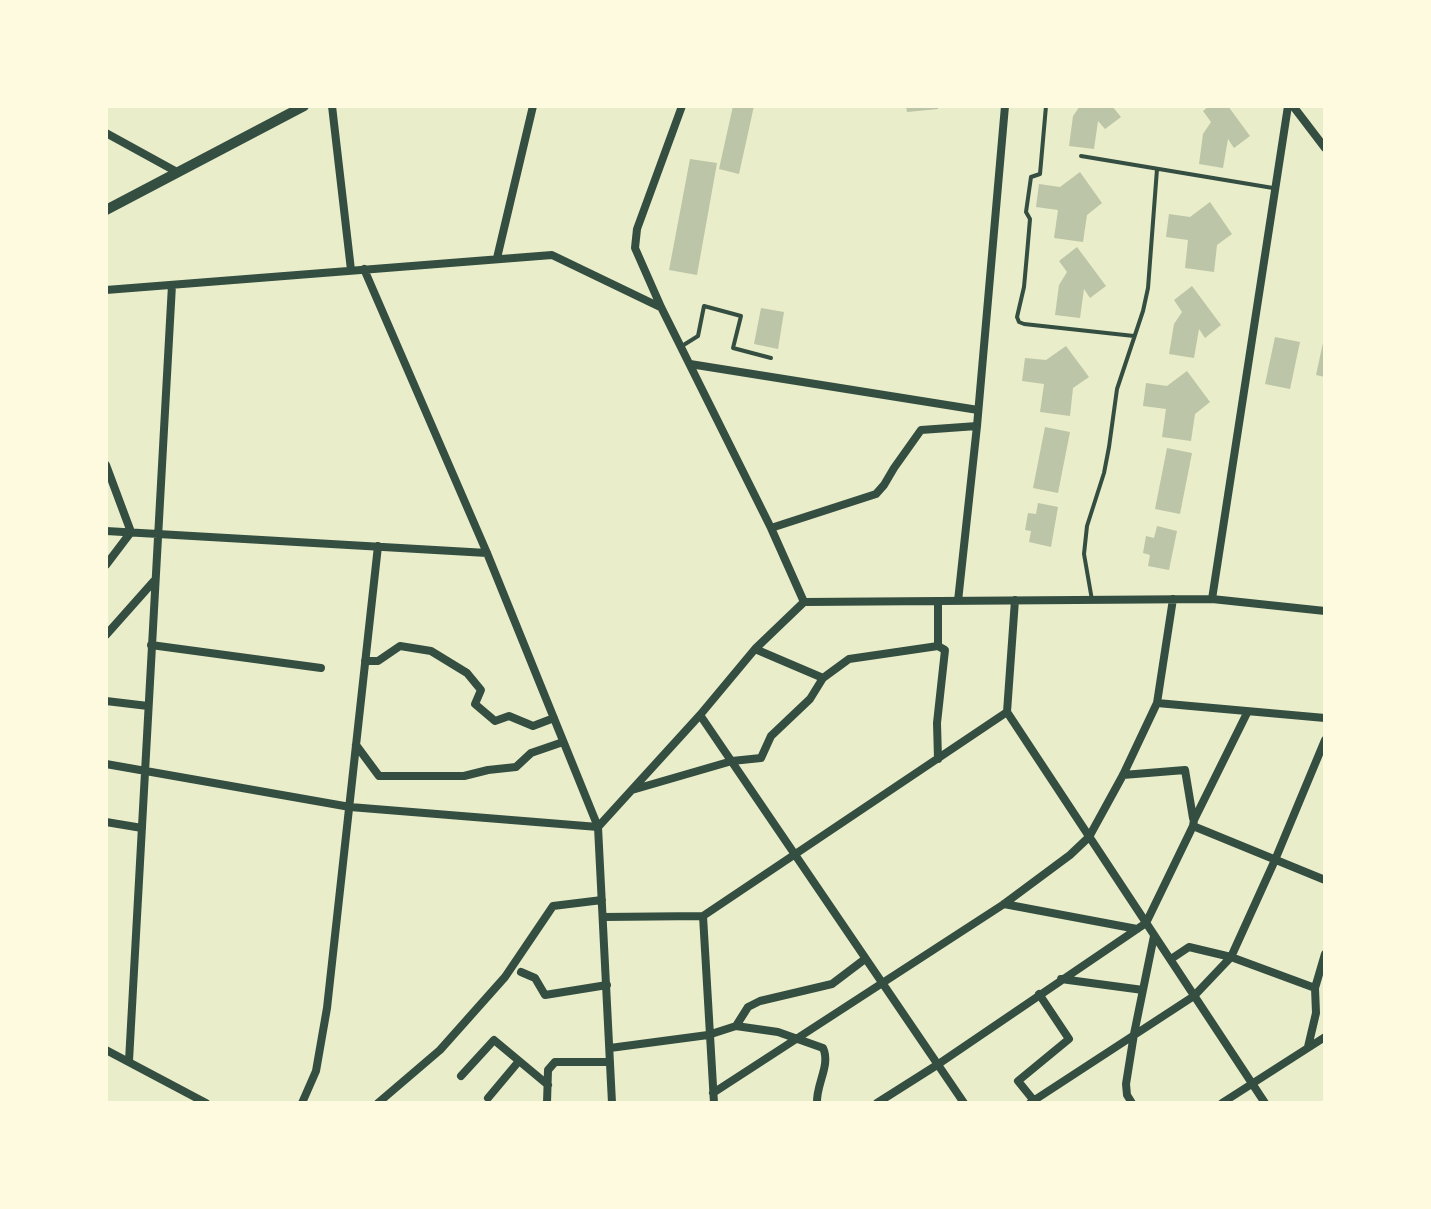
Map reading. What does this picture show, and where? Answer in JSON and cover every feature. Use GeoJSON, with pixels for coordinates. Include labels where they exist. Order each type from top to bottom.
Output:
{"type":"FeatureCollection","features":[{"type":"Feature","properties":{"kind":"street"},"geometry":{"type":"LineString","coordinates":[[106,210],[304,106]]}},
{"type":"Feature","properties":{"kind":"street"},"geometry":{"type":"LineString","coordinates":[[332,106],[351,270]]}},
{"type":"Feature","properties":{"kind":"street"},"geometry":{"type":"LineString","coordinates":[[497,258],[533,106]]}},
{"type":"Feature","properties":{"kind":"street"},"geometry":{"type":"LineString","coordinates":[[682,106],[637,229],[635,248],[804,602]]}},
{"type":"Feature","properties":{"kind":"street"},"geometry":{"type":"LineString","coordinates":[[958,601],[1005,106]]}},
{"type":"Feature","properties":{"kind":"street"},"geometry":{"type":"LineString","coordinates":[[1290,106],[1325,148]]}},
{"type":"Feature","properties":{"kind":"street"},"geometry":{"type":"LineString","coordinates":[[1212,599],[1290,106]]}},
{"type":"Feature","properties":{"kind":"street"},"geometry":{"type":"LineString","coordinates":[[106,133],[177,172]]}},
{"type":"Feature","properties":{"kind":"street"},"geometry":{"type":"LineString","coordinates":[[106,290],[552,255],[661,307]]}},
{"type":"Feature","properties":{"kind":"street"},"geometry":{"type":"LineString","coordinates":[[364,269],[487,553],[598,827],[612,1103]]}},
{"type":"Feature","properties":{"kind":"street"},"geometry":{"type":"LineString","coordinates":[[129,1061],[172,285]]}},
{"type":"Feature","properties":{"kind":"street"},"geometry":{"type":"LineString","coordinates":[[690,364],[978,410]]}},
{"type":"Feature","properties":{"kind":"street"},"geometry":{"type":"LineString","coordinates":[[771,528],[876,494],[921,430],[977,426]]}},
{"type":"Feature","properties":{"kind":"street"},"geometry":{"type":"LineString","coordinates":[[106,465],[131,532]]}},
{"type":"Feature","properties":{"kind":"street"},"geometry":{"type":"LineString","coordinates":[[106,531],[487,553]]}},
{"type":"Feature","properties":{"kind":"street"},"geometry":{"type":"LineString","coordinates":[[106,565],[131,532]]}},
{"type":"Feature","properties":{"kind":"street"},"geometry":{"type":"LineString","coordinates":[[302,1103],[316,1071],[327,1008],[378,546]]}},
{"type":"Feature","properties":{"kind":"street"},"geometry":{"type":"LineString","coordinates":[[106,635],[155,580]]}},
{"type":"Feature","properties":{"kind":"street"},"geometry":{"type":"LineString","coordinates":[[713,1098],[797,1039],[1004,904],[1089,837],[1157,703],[1173,599]]}},
{"type":"Feature","properties":{"kind":"street"},"geometry":{"type":"LineString","coordinates":[[598,827],[700,715],[755,649],[804,602],[1212,599],[1325,611]]}},
{"type":"Feature","properties":{"kind":"street"},"geometry":{"type":"LineString","coordinates":[[1015,600],[1007,712],[1265,1103]]}},
{"type":"Feature","properties":{"kind":"street"},"geometry":{"type":"LineString","coordinates":[[938,601],[938,646]]}},
{"type":"Feature","properties":{"kind":"street"},"geometry":{"type":"LineString","coordinates":[[151,645],[321,668]]}},
{"type":"Feature","properties":{"kind":"street"},"geometry":{"type":"LineString","coordinates":[[365,661],[378,661],[400,646],[431,651],[467,673],[481,690],[475,704],[495,721],[509,716],[533,726],[554,718]]}},
{"type":"Feature","properties":{"kind":"street"},"geometry":{"type":"LineString","coordinates":[[631,791],[732,761],[761,758],[771,736],[810,699],[823,678],[849,659],[938,646],[945,650],[937,723],[938,759]]}},
{"type":"Feature","properties":{"kind":"street"},"geometry":{"type":"LineString","coordinates":[[755,649],[823,678]]}},
{"type":"Feature","properties":{"kind":"street"},"geometry":{"type":"LineString","coordinates":[[106,701],[148,706]]}},
{"type":"Feature","properties":{"kind":"street"},"geometry":{"type":"LineString","coordinates":[[1157,703],[1325,718]]}},
{"type":"Feature","properties":{"kind":"street"},"geometry":{"type":"LineString","coordinates":[[603,917],[703,916],[1007,712]]}},
{"type":"Feature","properties":{"kind":"street"},"geometry":{"type":"LineString","coordinates":[[877,1103],[1146,923],[1247,713]]}},
{"type":"Feature","properties":{"kind":"street"},"geometry":{"type":"LineString","coordinates":[[700,715],[964,1103]]}},
{"type":"Feature","properties":{"kind":"street"},"geometry":{"type":"LineString","coordinates":[[1042,992],[1069,1039],[1018,1081],[1033,1102],[1194,996],[1231,957],[1325,740]]}},
{"type":"Feature","properties":{"kind":"street"},"geometry":{"type":"LineString","coordinates":[[356,745],[379,776],[464,776],[516,767],[531,753],[563,742]]}},
{"type":"Feature","properties":{"kind":"street"},"geometry":{"type":"LineString","coordinates":[[106,764],[350,807],[598,827]]}},
{"type":"Feature","properties":{"kind":"street"},"geometry":{"type":"LineString","coordinates":[[1123,775],[1185,770],[1193,823]]}},
{"type":"Feature","properties":{"kind":"street"},"geometry":{"type":"LineString","coordinates":[[106,822],[142,828]]}},
{"type":"Feature","properties":{"kind":"street"},"geometry":{"type":"LineString","coordinates":[[1193,823],[1325,880]]}},
{"type":"Feature","properties":{"kind":"street"},"geometry":{"type":"LineString","coordinates":[[378,1103],[440,1050],[505,977],[553,906],[602,900]]}},
{"type":"Feature","properties":{"kind":"street"},"geometry":{"type":"LineString","coordinates":[[1004,904],[1137,929]]}},
{"type":"Feature","properties":{"kind":"street"},"geometry":{"type":"LineString","coordinates":[[703,916],[713,1098]]}},
{"type":"Feature","properties":{"kind":"street"},"geometry":{"type":"LineString","coordinates":[[1132,1103],[1126,1084],[1154,936]]}},
{"type":"Feature","properties":{"kind":"street"},"geometry":{"type":"LineString","coordinates":[[1171,959],[1189,947],[1231,957],[1315,988]]}},
{"type":"Feature","properties":{"kind":"street"},"geometry":{"type":"LineString","coordinates":[[1308,1048],[1316,1013],[1315,988],[1325,954]]}},
{"type":"Feature","properties":{"kind":"street"},"geometry":{"type":"LineString","coordinates":[[736,1026],[748,1007],[760,1001],[832,984],[865,959]]}},
{"type":"Feature","properties":{"kind":"street"},"geometry":{"type":"LineString","coordinates":[[521,972],[535,978],[545,995],[607,985]]}},
{"type":"Feature","properties":{"kind":"street"},"geometry":{"type":"LineString","coordinates":[[1061,979],[1143,990]]}},
{"type":"Feature","properties":{"kind":"street"},"geometry":{"type":"LineString","coordinates":[[610,1048],[708,1035],[736,1026],[757,1028],[823,1048],[826,1055],[816,1094],[817,1103]]}},
{"type":"Feature","properties":{"kind":"street"},"geometry":{"type":"LineString","coordinates":[[1222,1103],[1325,1037]]}},
{"type":"Feature","properties":{"kind":"street"},"geometry":{"type":"LineString","coordinates":[[461,1076],[494,1040],[548,1085]]}},
{"type":"Feature","properties":{"kind":"street"},"geometry":{"type":"LineString","coordinates":[[106,1050],[206,1103]]}},
{"type":"Feature","properties":{"kind":"street"},"geometry":{"type":"LineString","coordinates":[[488,1098],[519,1061]]}},
{"type":"Feature","properties":{"kind":"street"},"geometry":{"type":"LineString","coordinates":[[547,1103],[548,1070],[555,1062],[610,1062]]}},
{"type":"Feature","properties":{"kind":"lane"},"geometry":{"type":"LineString","coordinates":[[1046,106],[1040,174],[1031,177],[1026,212],[1030,219],[1027,254],[1017,317],[1024,324],[1134,336]]}},
{"type":"Feature","properties":{"kind":"lane"},"geometry":{"type":"LineString","coordinates":[[1081,156],[1276,188]]}},
{"type":"Feature","properties":{"kind":"lane"},"geometry":{"type":"LineString","coordinates":[[1092,600],[1084,554],[1087,526],[1104,473],[1117,389],[1148,288],[1157,169]]}},
{"type":"Feature","properties":{"kind":"lane"},"geometry":{"type":"LineString","coordinates":[[680,347],[698,336],[704,306],[741,316],[733,348],[771,358]]}},
{"type":"Feature","properties":{"kind":"building"},"geometry":{"type":"Polygon","coordinates":[[[733,106],[754,106],[739,174],[719,169],[733,106]]]}},
{"type":"Feature","properties":{"kind":"building"},"geometry":{"type":"Polygon","coordinates":[[[906,106],[938,106],[938,109],[907,112],[906,106]]]}},
{"type":"Feature","properties":{"kind":"building"},"geometry":{"type":"Polygon","coordinates":[[[1080,106],[1112,106],[1121,117],[1105,129],[1098,121],[1094,149],[1069,146],[1073,116],[1080,106]]]}},
{"type":"Feature","properties":{"kind":"building"},"geometry":{"type":"Polygon","coordinates":[[[1209,106],[1228,106],[1250,136],[1234,148],[1228,139],[1223,168],[1199,164],[1203,134],[1211,122],[1203,111],[1209,106]]]}},
{"type":"Feature","properties":{"kind":"building"},"geometry":{"type":"Polygon","coordinates":[[[690,159],[717,163],[697,275],[669,270],[690,159]]]}},
{"type":"Feature","properties":{"kind":"building"},"geometry":{"type":"Polygon","coordinates":[[[1080,172],[1102,203],[1087,215],[1083,242],[1054,238],[1058,210],[1036,207],[1039,184],[1060,187],[1080,172]]]}},
{"type":"Feature","properties":{"kind":"building"},"geometry":{"type":"Polygon","coordinates":[[[1210,202],[1232,234],[1217,245],[1214,272],[1185,268],[1188,240],[1166,237],[1169,214],[1190,217],[1210,202]]]}},
{"type":"Feature","properties":{"kind":"building"},"geometry":{"type":"Polygon","coordinates":[[[1077,247],[1106,286],[1090,298],[1084,289],[1080,318],[1055,315],[1059,285],[1067,272],[1059,261],[1077,247]]]}},
{"type":"Feature","properties":{"kind":"building"},"geometry":{"type":"Polygon","coordinates":[[[1192,286],[1221,325],[1205,338],[1199,329],[1194,358],[1169,354],[1174,324],[1182,312],[1174,300],[1192,286]]]}},
{"type":"Feature","properties":{"kind":"building"},"geometry":{"type":"Polygon","coordinates":[[[761,308],[784,312],[778,349],[754,344],[761,308]]]}},
{"type":"Feature","properties":{"kind":"building"},"geometry":{"type":"Polygon","coordinates":[[[1275,337],[1300,342],[1290,389],[1265,384],[1275,337]]]}},
{"type":"Feature","properties":{"kind":"building"},"geometry":{"type":"Polygon","coordinates":[[[1325,338],[1325,377],[1316,375],[1325,338]]]}},
{"type":"Feature","properties":{"kind":"building"},"geometry":{"type":"Polygon","coordinates":[[[1066,346],[1089,377],[1073,388],[1070,416],[1040,412],[1044,384],[1022,381],[1025,358],[1046,360],[1066,346]]]}},
{"type":"Feature","properties":{"kind":"building"},"geometry":{"type":"Polygon","coordinates":[[[1187,371],[1210,402],[1195,414],[1191,441],[1162,437],[1166,409],[1143,406],[1146,383],[1167,386],[1187,371]]]}},
{"type":"Feature","properties":{"kind":"building"},"geometry":{"type":"Polygon","coordinates":[[[1045,427],[1070,432],[1058,493],[1033,488],[1045,427]]]}},
{"type":"Feature","properties":{"kind":"building"},"geometry":{"type":"Polygon","coordinates":[[[1167,448],[1192,453],[1180,514],[1155,509],[1167,448]]]}},
{"type":"Feature","properties":{"kind":"building"},"geometry":{"type":"Polygon","coordinates":[[[1038,503],[1058,507],[1051,547],[1029,542],[1031,531],[1025,530],[1028,513],[1036,514],[1038,503]]]}},
{"type":"Feature","properties":{"kind":"building"},"geometry":{"type":"Polygon","coordinates":[[[1157,526],[1177,531],[1169,570],[1148,566],[1150,555],[1143,553],[1146,536],[1154,538],[1157,526]]]}}]}
